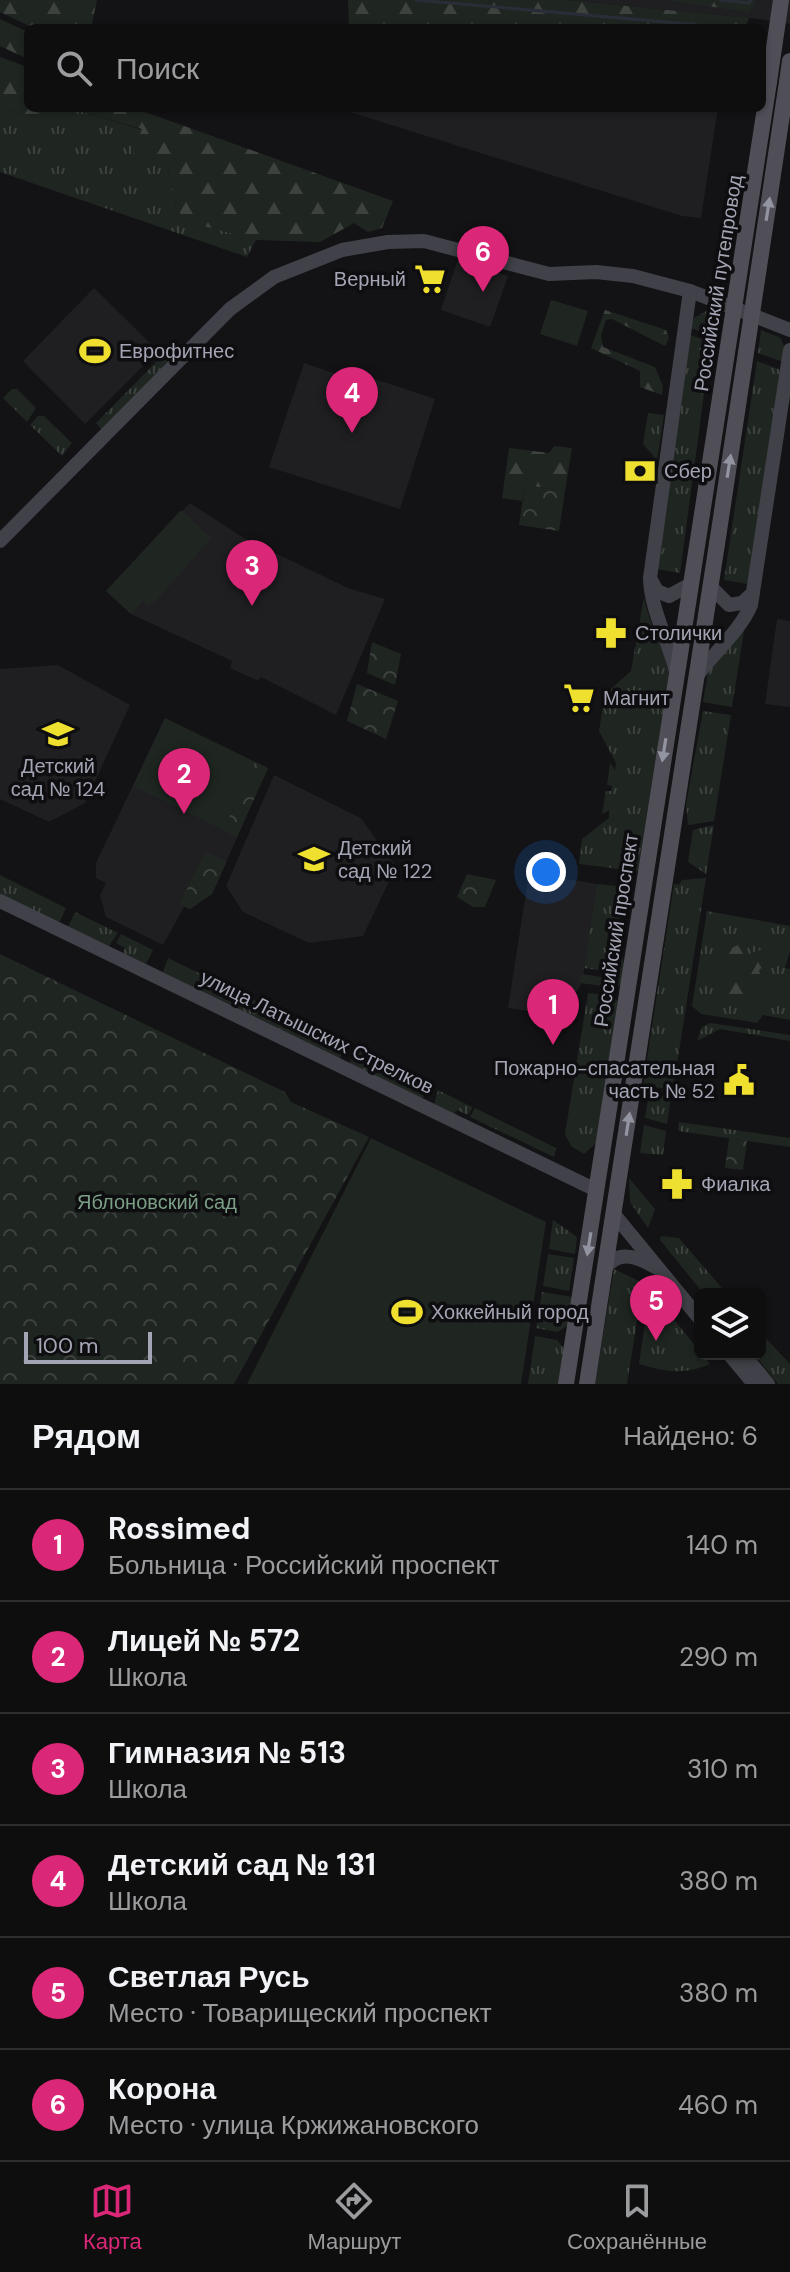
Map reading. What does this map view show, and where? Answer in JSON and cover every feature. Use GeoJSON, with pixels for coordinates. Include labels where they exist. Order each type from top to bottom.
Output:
{"type":"FeatureCollection","features":[{"type":"Feature","properties":{"kind":"main road","name":"Российский путепровод"},"geometry":{"type":"LineString","coordinates":[[766,98],[781,0]]}},
{"type":"Feature","properties":{"kind":"main road","name":"Российский путепровод"},"geometry":{"type":"LineString","coordinates":[[712,581],[790,61]]}},
{"type":"Feature","properties":{"kind":"main road","name":"Российский путепровод"},"geometry":{"type":"LineString","coordinates":[[692,578],[764,112]]}},
{"type":"Feature","properties":{"kind":"main road","name":"Российский проспект"},"geometry":{"type":"LineString","coordinates":[[566,1384],[692,578]]}},
{"type":"Feature","properties":{"kind":"main road","name":"Российский проспект"},"geometry":{"type":"LineString","coordinates":[[587,1384],[712,581]]}},
{"type":"Feature","properties":{"kind":"main road","name":"улица Латышских Стрелков"},"geometry":{"type":"LineString","coordinates":[[595,1195],[614,1207]]}},
{"type":"Feature","properties":{"kind":"street"},"geometry":{"type":"LineString","coordinates":[[0,541],[230,309],[274,277],[323,255],[372,244],[424,241],[549,274],[609,272],[690,291],[790,330]]}},
{"type":"Feature","properties":{"kind":"street"},"geometry":{"type":"LineString","coordinates":[[690,291],[709,291],[790,320]]}},
{"type":"Feature","properties":{"kind":"street","name":"Российский проспект"},"geometry":{"type":"LineString","coordinates":[[676,673],[668,639],[653,608],[650,578],[690,291]]}},
{"type":"Feature","properties":{"kind":"street"},"geometry":{"type":"LineString","coordinates":[[697,676],[746,616],[753,593],[790,350]]}},
{"type":"Feature","properties":{"kind":"street"},"geometry":{"type":"LineString","coordinates":[[650,578],[657,591],[669,596],[692,578]]}},
{"type":"Feature","properties":{"kind":"street"},"geometry":{"type":"LineString","coordinates":[[712,581],[729,605],[742,603],[753,593]]}},
{"type":"Feature","properties":{"kind":"street","name":"улица Латышских Стрелков"},"geometry":{"type":"LineString","coordinates":[[0,901],[595,1195]]}},
{"type":"Feature","properties":{"kind":"street","name":"улица Латышских Стрелков"},"geometry":{"type":"LineString","coordinates":[[0,909],[595,1195]]}},
{"type":"Feature","properties":{"kind":"street"},"geometry":{"type":"LineString","coordinates":[[614,1207],[694,1312]]}},
{"type":"Feature","properties":{"kind":"street"},"geometry":{"type":"LineString","coordinates":[[614,1207],[694,1297]]}},
{"type":"Feature","properties":{"kind":"street"},"geometry":{"type":"LineString","coordinates":[[604,1270],[612,1260],[629,1256],[661,1271]]}},
{"type":"Feature","properties":{"kind":"street"},"geometry":{"type":"LineString","coordinates":[[734,1360],[754,1384]]}},
{"type":"Feature","properties":{"kind":"street"},"geometry":{"type":"LineString","coordinates":[[748,1360],[768,1384]]}},
{"type":"Feature","properties":{"kind":"shaded area"},"geometry":{"type":"Polygon","coordinates":[[[567,0],[790,0],[790,24],[759,19],[567,0]]]}},
{"type":"Feature","properties":{"kind":"shaded area"},"geometry":{"type":"Polygon","coordinates":[[[350,112],[717,112],[701,218],[682,216],[350,112]]]}},
{"type":"Feature","properties":{"kind":"shaded area"},"geometry":{"type":"Polygon","coordinates":[[[458,259],[508,276],[490,327],[441,310],[458,259]]]}},
{"type":"Feature","properties":{"kind":"shaded area"},"geometry":{"type":"Polygon","coordinates":[[[94,288],[158,351],[85,424],[23,361],[94,288]]]}},
{"type":"Feature","properties":{"kind":"shaded area"},"geometry":{"type":"Polygon","coordinates":[[[304,363],[345,377],[348,370],[435,399],[400,509],[269,467],[304,363]]]}},
{"type":"Feature","properties":{"kind":"shaded area"},"geometry":{"type":"Polygon","coordinates":[[[190,503],[244,538],[348,588],[385,599],[336,715],[261,677],[258,681],[230,668],[232,661],[131,614],[106,591],[190,503]]]}},
{"type":"Feature","properties":{"kind":"shaded area"},"geometry":{"type":"Polygon","coordinates":[[[777,619],[790,621],[790,707],[765,704],[777,619]]]}},
{"type":"Feature","properties":{"kind":"shaded area","name":"Детский сад № 124"},"geometry":{"type":"Polygon","coordinates":[[[58,665],[130,705],[85,803],[49,822],[0,799],[0,669],[58,665]]]}},
{"type":"Feature","properties":{"kind":"shaded area"},"geometry":{"type":"Polygon","coordinates":[[[165,718],[268,768],[212,894],[190,909],[184,907],[163,945],[106,917],[100,895],[106,883],[96,878],[96,863],[165,718]]]}},
{"type":"Feature","properties":{"kind":"shaded area","name":"Детский сад № 122"},"geometry":{"type":"Polygon","coordinates":[[[274,775],[361,818],[396,867],[363,936],[309,943],[243,912],[226,886],[274,775]]]}},
{"type":"Feature","properties":{"kind":"shaded area"},"geometry":{"type":"Polygon","coordinates":[[[529,873],[597,884],[582,983],[575,995],[571,1018],[508,1008],[529,873]]]}},
{"type":"Feature","properties":{"kind":"green space"},"geometry":{"type":"Polygon","coordinates":[[[0,0],[97,0],[92,24],[25,24],[0,12],[0,0]]]}},
{"type":"Feature","properties":{"kind":"green space"},"geometry":{"type":"Polygon","coordinates":[[[348,0],[567,0],[749,18],[747,24],[349,24],[348,0]]]}},
{"type":"Feature","properties":{"kind":"green space"},"geometry":{"type":"Polygon","coordinates":[[[665,0],[754,0],[754,5],[749,12],[665,0]]]}},
{"type":"Feature","properties":{"kind":"green space"},"geometry":{"type":"Polygon","coordinates":[[[0,19],[24,30],[24,57],[0,46],[0,19]]]}},
{"type":"Feature","properties":{"kind":"green space"},"geometry":{"type":"Polygon","coordinates":[[[0,57],[24,66],[24,112],[39,112],[37,117],[0,108],[0,57]]]}},
{"type":"Feature","properties":{"kind":"green space"},"geometry":{"type":"Polygon","coordinates":[[[0,108],[37,117],[39,112],[82,112],[143,130],[168,168],[176,209],[256,240],[247,257],[0,172],[0,108]]]}},
{"type":"Feature","properties":{"kind":"green space"},"geometry":{"type":"Polygon","coordinates":[[[83,112],[145,112],[393,201],[382,228],[368,232],[354,223],[320,242],[256,240],[189,222],[176,209],[168,168],[133,153],[142,129],[83,112]]]}},
{"type":"Feature","properties":{"kind":"green space"},"geometry":{"type":"Polygon","coordinates":[[[551,300],[588,311],[577,346],[540,334],[551,300]]]}},
{"type":"Feature","properties":{"kind":"green space"},"geometry":{"type":"Polygon","coordinates":[[[605,310],[666,330],[669,338],[665,346],[612,319],[606,320],[601,336],[603,347],[655,367],[663,386],[662,395],[640,387],[640,371],[591,348],[605,310]]]}},
{"type":"Feature","properties":{"kind":"green space"},"geometry":{"type":"Polygon","coordinates":[[[708,310],[715,312],[712,336],[691,328],[694,318],[708,310]]]}},
{"type":"Feature","properties":{"kind":"green space"},"geometry":{"type":"Polygon","coordinates":[[[761,330],[781,338],[785,350],[783,362],[758,353],[761,330]]]}},
{"type":"Feature","properties":{"kind":"green space"},"geometry":{"type":"Polygon","coordinates":[[[690,335],[711,342],[680,573],[656,569],[690,335]]]}},
{"type":"Feature","properties":{"kind":"green space"},"geometry":{"type":"Polygon","coordinates":[[[164,354],[172,361],[102,430],[96,423],[164,354]]]}},
{"type":"Feature","properties":{"kind":"green space"},"geometry":{"type":"Polygon","coordinates":[[[757,361],[781,370],[748,584],[724,580],[757,361]]]}},
{"type":"Feature","properties":{"kind":"green space"},"geometry":{"type":"Polygon","coordinates":[[[12,389],[17,389],[36,408],[27,422],[3,398],[12,389]]]}},
{"type":"Feature","properties":{"kind":"green space"},"geometry":{"type":"Polygon","coordinates":[[[648,413],[664,415],[657,460],[643,444],[648,413]]]}},
{"type":"Feature","properties":{"kind":"green space"},"geometry":{"type":"Polygon","coordinates":[[[38,416],[44,416],[72,443],[62,456],[30,425],[38,416]]]}},
{"type":"Feature","properties":{"kind":"green space"},"geometry":{"type":"Polygon","coordinates":[[[554,446],[572,448],[565,491],[525,485],[522,501],[502,498],[509,448],[549,453],[554,446]]]}},
{"type":"Feature","properties":{"kind":"green space"},"geometry":{"type":"Polygon","coordinates":[[[525,485],[565,491],[559,531],[519,525],[525,485]]]}},
{"type":"Feature","properties":{"kind":"green space"},"geometry":{"type":"Polygon","coordinates":[[[181,510],[211,538],[156,601],[148,605],[143,601],[131,614],[106,591],[181,510]]]}},
{"type":"Feature","properties":{"kind":"green space"},"geometry":{"type":"Polygon","coordinates":[[[644,597],[669,674],[638,871],[579,864],[582,839],[609,818],[609,810],[602,814],[606,791],[611,791],[612,786],[607,785],[610,763],[615,770],[616,763],[599,731],[605,694],[631,671],[644,597]]]}},
{"type":"Feature","properties":{"kind":"green space"},"geometry":{"type":"Polygon","coordinates":[[[745,625],[732,707],[703,702],[708,672],[745,625]]]}},
{"type":"Feature","properties":{"kind":"green space"},"geometry":{"type":"Polygon","coordinates":[[[372,642],[401,654],[395,685],[367,673],[372,642]]]}},
{"type":"Feature","properties":{"kind":"green space"},"geometry":{"type":"Polygon","coordinates":[[[357,684],[398,701],[386,739],[347,721],[357,684]]]}},
{"type":"Feature","properties":{"kind":"green space"},"geometry":{"type":"Polygon","coordinates":[[[703,711],[731,715],[714,821],[688,825],[686,804],[703,711]]]}},
{"type":"Feature","properties":{"kind":"green space"},"geometry":{"type":"Polygon","coordinates":[[[165,718],[255,762],[223,830],[133,786],[165,718]]]}},
{"type":"Feature","properties":{"kind":"green space"},"geometry":{"type":"Polygon","coordinates":[[[255,762],[268,768],[237,837],[223,830],[255,762]]]}},
{"type":"Feature","properties":{"kind":"green space"},"geometry":{"type":"Polygon","coordinates":[[[714,825],[706,874],[688,862],[693,830],[714,825]]]}},
{"type":"Feature","properties":{"kind":"green space"},"geometry":{"type":"Polygon","coordinates":[[[206,852],[227,861],[212,894],[190,909],[180,903],[206,852]]]}},
{"type":"Feature","properties":{"kind":"green space"},"geometry":{"type":"Polygon","coordinates":[[[467,874],[496,880],[485,907],[473,907],[457,897],[467,874]]]}},
{"type":"Feature","properties":{"kind":"green space"},"geometry":{"type":"Polygon","coordinates":[[[0,875],[66,908],[59,923],[0,894],[0,875]]]}},
{"type":"Feature","properties":{"kind":"green space"},"geometry":{"type":"Polygon","coordinates":[[[706,878],[673,1090],[643,1085],[674,884],[679,885],[682,880],[706,878]]]}},
{"type":"Feature","properties":{"kind":"green space"},"geometry":{"type":"Polygon","coordinates":[[[597,884],[625,887],[611,972],[584,968],[597,884]]]}},
{"type":"Feature","properties":{"kind":"green space"},"geometry":{"type":"Polygon","coordinates":[[[707,911],[790,926],[790,951],[785,968],[790,969],[790,1020],[763,1015],[757,1023],[701,1014],[692,1006],[707,911]]]}},
{"type":"Feature","properties":{"kind":"green space"},"geometry":{"type":"Polygon","coordinates":[[[75,912],[118,933],[109,946],[68,927],[75,912]]]}},
{"type":"Feature","properties":{"kind":"green space"},"geometry":{"type":"Polygon","coordinates":[[[121,934],[153,950],[146,964],[123,953],[125,948],[116,943],[121,934]]]}},
{"type":"Feature","properties":{"kind":"green space"},"geometry":{"type":"Polygon","coordinates":[[[620,944],[624,965],[621,985],[612,987],[580,983],[582,974],[614,979],[620,944]]]}},
{"type":"Feature","properties":{"kind":"green space"},"geometry":{"type":"Polygon","coordinates":[[[741,944],[749,954],[760,950],[767,963],[759,970],[765,995],[762,1001],[744,1007],[729,998],[726,977],[716,954],[741,944]]]}},
{"type":"Feature","properties":{"kind":"green space","name":"Яблоновский сад"},"geometry":{"type":"Polygon","coordinates":[[[0,954],[285,1092],[291,1102],[369,1137],[234,1384],[0,1384],[0,954]]]}},
{"type":"Feature","properties":{"kind":"green space"},"geometry":{"type":"Polygon","coordinates":[[[168,958],[346,1045],[340,1059],[163,972],[168,958]]]}},
{"type":"Feature","properties":{"kind":"green space"},"geometry":{"type":"Polygon","coordinates":[[[588,993],[613,996],[618,1002],[596,1143],[584,1154],[571,1146],[565,1134],[588,993]]]}},
{"type":"Feature","properties":{"kind":"green space"},"geometry":{"type":"Polygon","coordinates":[[[710,1023],[790,1035],[790,1041],[720,1029],[697,1041],[702,1027],[710,1023]]]}},
{"type":"Feature","properties":{"kind":"green space"},"geometry":{"type":"Polygon","coordinates":[[[355,1049],[431,1086],[422,1099],[350,1063],[355,1049]]]}},
{"type":"Feature","properties":{"kind":"green space"},"geometry":{"type":"Polygon","coordinates":[[[438,1090],[472,1107],[468,1115],[457,1110],[454,1114],[434,1104],[438,1090]]]}},
{"type":"Feature","properties":{"kind":"green space"},"geometry":{"type":"Polygon","coordinates":[[[649,1094],[671,1097],[667,1124],[645,1118],[649,1094]]]}},
{"type":"Feature","properties":{"kind":"green space"},"geometry":{"type":"Polygon","coordinates":[[[475,1108],[556,1148],[554,1157],[470,1117],[475,1108]]]}},
{"type":"Feature","properties":{"kind":"green space"},"geometry":{"type":"Polygon","coordinates":[[[679,1122],[790,1138],[790,1147],[678,1131],[679,1122]]]}},
{"type":"Feature","properties":{"kind":"green space"},"geometry":{"type":"Polygon","coordinates":[[[644,1125],[666,1131],[663,1155],[640,1153],[644,1125]]]}},
{"type":"Feature","properties":{"kind":"green space","name":"Хоккейный город"},"geometry":{"type":"Polygon","coordinates":[[[371,1138],[546,1222],[521,1384],[247,1384],[371,1138]]]}},
{"type":"Feature","properties":{"kind":"green space"},"geometry":{"type":"Polygon","coordinates":[[[729,1138],[747,1141],[743,1170],[725,1168],[729,1138]]]}},
{"type":"Feature","properties":{"kind":"green space"},"geometry":{"type":"Polygon","coordinates":[[[629,1178],[655,1209],[648,1228],[630,1202],[629,1178]]]}},
{"type":"Feature","properties":{"kind":"green space"},"geometry":{"type":"Polygon","coordinates":[[[553,1220],[577,1237],[575,1254],[549,1249],[553,1220]]]}},
{"type":"Feature","properties":{"kind":"green space"},"geometry":{"type":"Polygon","coordinates":[[[661,1236],[679,1238],[722,1288],[699,1288],[660,1240],[661,1236]]]}},
{"type":"Feature","properties":{"kind":"green space"},"geometry":{"type":"Polygon","coordinates":[[[548,1254],[574,1258],[569,1291],[543,1286],[548,1254]]]}},
{"type":"Feature","properties":{"kind":"green space"},"geometry":{"type":"Polygon","coordinates":[[[614,1269],[643,1283],[627,1384],[595,1384],[614,1269]]]}},
{"type":"Feature","properties":{"kind":"green space"},"geometry":{"type":"Polygon","coordinates":[[[542,1292],[573,1297],[569,1325],[557,1332],[536,1328],[542,1292]]]}},
{"type":"Feature","properties":{"kind":"green space"},"geometry":{"type":"Polygon","coordinates":[[[649,1295],[655,1296],[694,1344],[694,1360],[707,1360],[710,1364],[675,1371],[639,1364],[649,1295]]]}},
{"type":"Feature","properties":{"kind":"green space"},"geometry":{"type":"Polygon","coordinates":[[[535,1336],[557,1340],[565,1350],[560,1384],[528,1384],[535,1336]]]}},
{"type":"Feature","properties":{"kind":"green space"},"geometry":{"type":"Polygon","coordinates":[[[766,1338],[790,1364],[790,1384],[778,1384],[759,1360],[766,1360],[766,1338]]]}},
{"type":"Feature","properties":{"kind":"waterway"},"geometry":{"type":"LineString","coordinates":[[416,0],[688,24]]}},
{"type":"Feature","properties":{"kind":"waterway"},"geometry":{"type":"LineString","coordinates":[[721,0],[749,3],[751,0]]}},
{"type":"Feature","properties":{"kind":"place","name":"Верный"},"geometry":{"type":"Point","coordinates":[430,279]}},
{"type":"Feature","properties":{"kind":"place","name":"Корона"},"geometry":{"type":"Point","coordinates":[483,292]}},
{"type":"Feature","properties":{"kind":"place","name":"Еврофитнес"},"geometry":{"type":"Point","coordinates":[95,351]}},
{"type":"Feature","properties":{"kind":"place","name":"Детский сад № 131"},"geometry":{"type":"Point","coordinates":[352,433]}},
{"type":"Feature","properties":{"kind":"place","name":"Сбер"},"geometry":{"type":"Point","coordinates":[640,471]}},
{"type":"Feature","properties":{"kind":"place","name":"Гимназия № 513"},"geometry":{"type":"Point","coordinates":[252,606]}},
{"type":"Feature","properties":{"kind":"place","name":"Столички"},"geometry":{"type":"Point","coordinates":[611,633]}},
{"type":"Feature","properties":{"kind":"place","name":"Магнит"},"geometry":{"type":"Point","coordinates":[579,698]}},
{"type":"Feature","properties":{"kind":"place","name":"Детский сад № 124"},"geometry":{"type":"Point","coordinates":[58,734]}},
{"type":"Feature","properties":{"kind":"place","name":"Лицей № 572"},"geometry":{"type":"Point","coordinates":[184,814]}},
{"type":"Feature","properties":{"kind":"place","name":"Детский сад № 122"},"geometry":{"type":"Point","coordinates":[314,859]}},
{"type":"Feature","properties":{"kind":"place","name":"Rossimed"},"geometry":{"type":"Point","coordinates":[553,1045]}},
{"type":"Feature","properties":{"kind":"place","name":"Пожарно-спасательная часть № 52"},"geometry":{"type":"Point","coordinates":[739,1080]}},
{"type":"Feature","properties":{"kind":"place","name":"Фиалка"},"geometry":{"type":"Point","coordinates":[677,1184]}},
{"type":"Feature","properties":{"kind":"place","name":"Хоккейный город"},"geometry":{"type":"Point","coordinates":[407,1312]}},
{"type":"Feature","properties":{"kind":"place","name":"Светлая Русь"},"geometry":{"type":"Point","coordinates":[656,1341]}}]}
